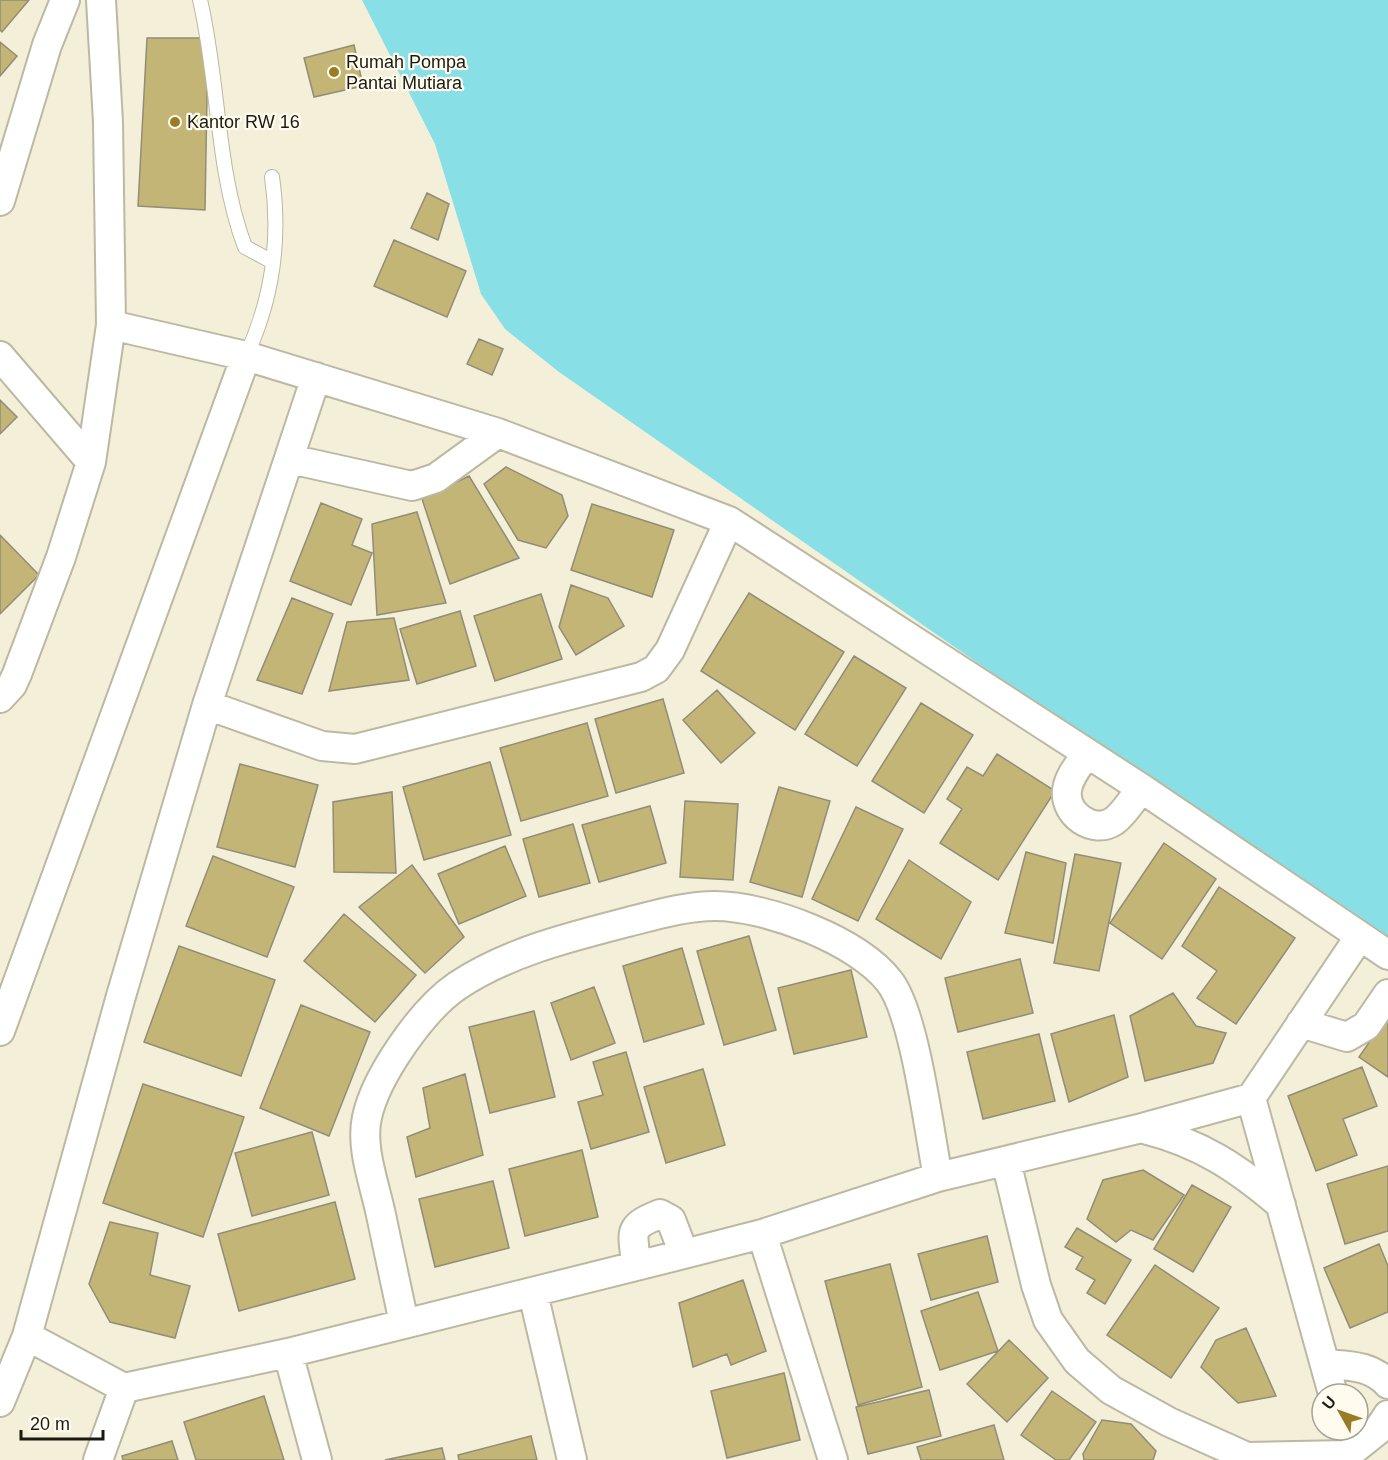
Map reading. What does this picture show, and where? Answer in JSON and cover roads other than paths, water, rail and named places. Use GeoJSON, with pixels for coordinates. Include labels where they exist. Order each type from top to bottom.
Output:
{"type":"FeatureCollection","features":[{"type":"Feature","properties":{"kind":"street"},"geometry":{"type":"LineString","coordinates":[[0,201],[47,45],[65,0]]}},
{"type":"Feature","properties":{"kind":"street"},"geometry":{"type":"LineString","coordinates":[[0,698],[12,686],[17,674],[62,557],[91,462],[111,325],[108,122],[101,0]]}},
{"type":"Feature","properties":{"kind":"street"},"geometry":{"type":"LineString","coordinates":[[111,325],[246,356],[498,433],[729,521],[1140,788],[1388,955]]}},
{"type":"Feature","properties":{"kind":"street"},"geometry":{"type":"LineString","coordinates":[[0,356],[91,462]]}},
{"type":"Feature","properties":{"kind":"street"},"geometry":{"type":"LineString","coordinates":[[0,1031],[246,356]]}},
{"type":"Feature","properties":{"kind":"street"},"geometry":{"type":"LineString","coordinates":[[0,1402],[27,1336],[121,996],[207,705],[316,377]]}},
{"type":"Feature","properties":{"kind":"street"},"geometry":{"type":"LineString","coordinates":[[290,459],[412,486],[436,478],[498,433]]}},
{"type":"Feature","properties":{"kind":"street"},"geometry":{"type":"LineString","coordinates":[[207,705],[322,746],[355,749],[641,677],[656,669],[670,650],[729,521]]}},
{"type":"Feature","properties":{"kind":"street"},"geometry":{"type":"LineString","coordinates":[[1088,754],[1071,776],[1067,790],[1068,804],[1078,818],[1095,825],[1112,822],[1120,816],[1140,788]]}},
{"type":"Feature","properties":{"kind":"street"},"geometry":{"type":"LineString","coordinates":[[404,1323],[367,1152],[366,1120],[377,1085],[412,1031],[456,987],[520,954],[593,931],[671,911],[715,906],[747,909],[807,928],[865,957],[890,982],[908,1020],[938,1178]]}},
{"type":"Feature","properties":{"kind":"street"},"geometry":{"type":"LineString","coordinates":[[27,1336],[124,1388],[288,1353],[533,1293],[762,1234],[938,1178],[1142,1128],[1251,1098],[1360,936]]}},
{"type":"Feature","properties":{"kind":"street"},"geometry":{"type":"LineString","coordinates":[[1301,1023],[1347,1037],[1366,1026],[1388,994]]}},
{"type":"Feature","properties":{"kind":"street"},"geometry":{"type":"LineString","coordinates":[[1251,1098],[1330,1382]]}},
{"type":"Feature","properties":{"kind":"street"},"geometry":{"type":"LineString","coordinates":[[1142,1128],[1179,1137],[1228,1163],[1281,1205]]}},
{"type":"Feature","properties":{"kind":"street"},"geometry":{"type":"LineString","coordinates":[[1006,1161],[1035,1285],[1048,1320],[1077,1360],[1111,1390],[1169,1422],[1247,1457],[1345,1448],[1378,1430],[1388,1415]]}},
{"type":"Feature","properties":{"kind":"street"},"geometry":{"type":"LineString","coordinates":[[636,1266],[634,1230],[638,1222],[660,1214],[671,1220],[684,1254]]}},
{"type":"Feature","properties":{"kind":"street"},"geometry":{"type":"LineString","coordinates":[[762,1234],[833,1460]]}},
{"type":"Feature","properties":{"kind":"street"},"geometry":{"type":"LineString","coordinates":[[533,1293],[572,1460]]}},
{"type":"Feature","properties":{"kind":"street"},"geometry":{"type":"LineString","coordinates":[[288,1353],[317,1460]]}},
{"type":"Feature","properties":{"kind":"street"},"geometry":{"type":"LineString","coordinates":[[1326,1364],[1360,1367],[1375,1372],[1388,1383]]}},
{"type":"Feature","properties":{"kind":"street"},"geometry":{"type":"LineString","coordinates":[[98,1460],[124,1388]]}},
{"type":"Feature","properties":{"kind":"lane"},"geometry":{"type":"LineString","coordinates":[[200,0],[209,38],[230,191],[239,231],[245,246],[273,262]]}},
{"type":"Feature","properties":{"kind":"lane"},"geometry":{"type":"LineString","coordinates":[[246,356],[262,322],[277,236],[272,177]]}},
{"type":"Feature","properties":{"kind":"water"},"geometry":{"type":"Polygon","coordinates":[[[362,0],[1388,0],[1388,942],[1189,810],[559,372],[505,329],[481,294],[435,144],[362,0]]]}},
{"type":"Feature","properties":{"kind":"place","name":"Rumah Pompa Pantai Mutiara"},"geometry":{"type":"Point","coordinates":[334,72]}},
{"type":"Feature","properties":{"kind":"place","name":"Kantor RW 16"},"geometry":{"type":"Point","coordinates":[175,122]}}]}
